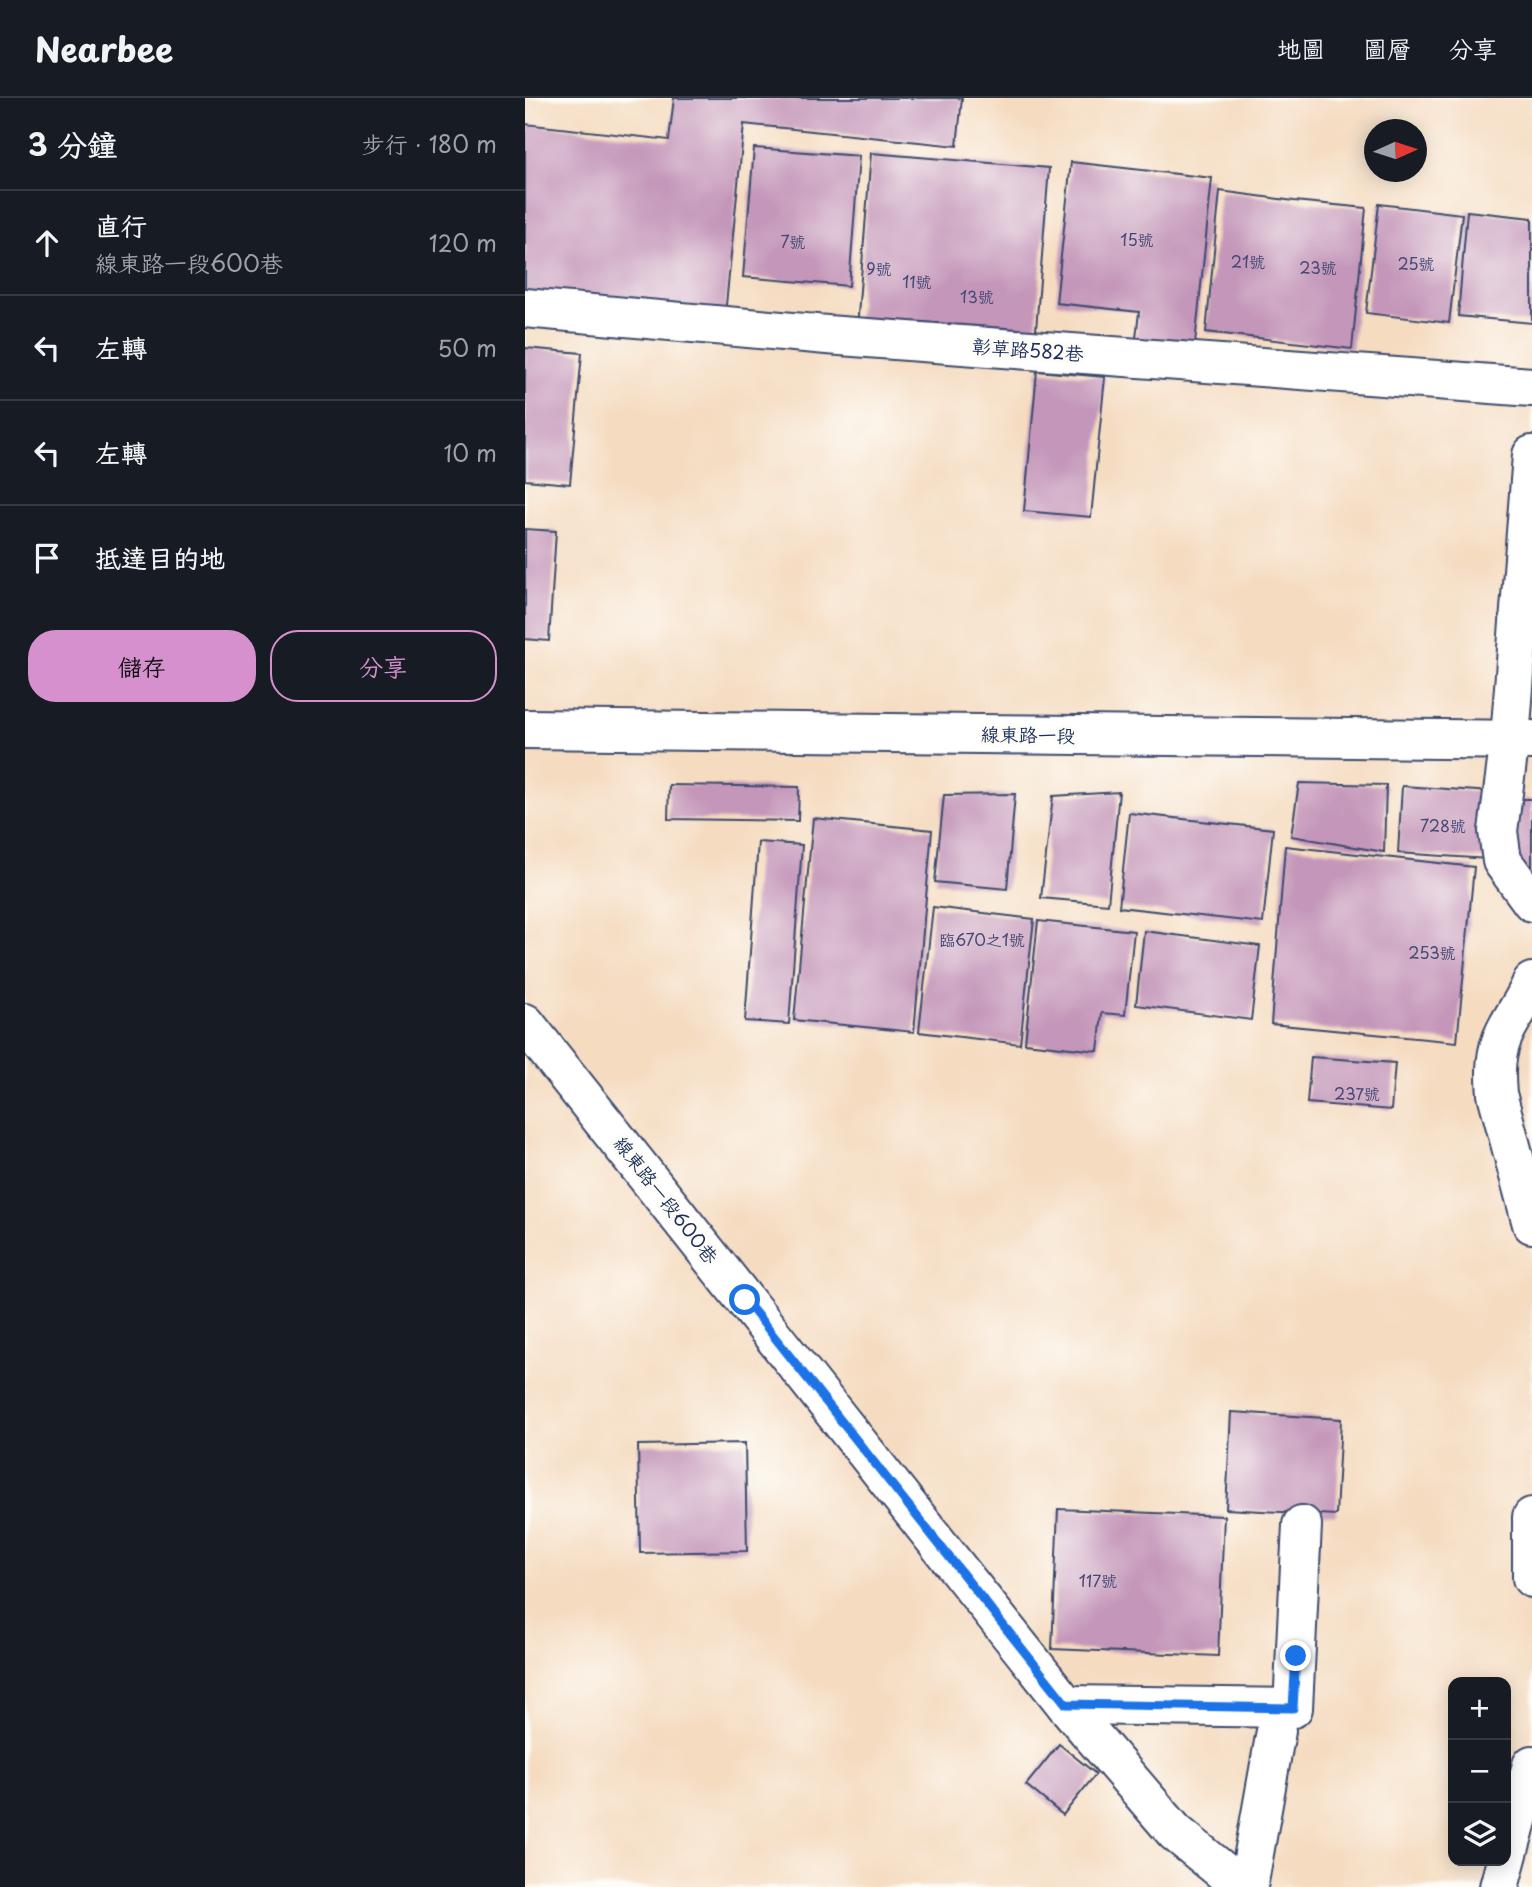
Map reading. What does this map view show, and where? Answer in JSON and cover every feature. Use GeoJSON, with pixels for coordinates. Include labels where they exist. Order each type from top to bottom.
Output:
{"type":"FeatureCollection","features":[{"type":"Feature","properties":{"kind":"street","name":"彰草路582巷"},"geometry":{"type":"LineString","coordinates":[[525,308],[827,335],[1532,387]]}},
{"type":"Feature","properties":{"kind":"street"},"geometry":{"type":"LineString","coordinates":[[1532,455],[1521,740],[1498,831],[1502,861],[1532,902]]}},
{"type":"Feature","properties":{"kind":"street","name":"線東路一段"},"geometry":{"type":"LineString","coordinates":[[525,730],[1521,740]]}},
{"type":"Feature","properties":{"kind":"street"},"geometry":{"type":"LineString","coordinates":[[1532,982],[1526,999],[1505,1032],[1495,1075],[1497,1094],[1532,1224]]}},
{"type":"Feature","properties":{"kind":"street","name":"線東路一段600巷"},"geometry":{"type":"LineString","coordinates":[[525,1023],[1066,1704],[1175,1832],[1241,1887]]}},
{"type":"Feature","properties":{"kind":"street"},"geometry":{"type":"LineString","coordinates":[[1532,1517],[1532,1578]]}},
{"type":"Feature","properties":{"kind":"street"},"geometry":{"type":"LineString","coordinates":[[1066,1704],[1293,1708],[1303,1525]]}},
{"type":"Feature","properties":{"kind":"street"},"geometry":{"type":"LineString","coordinates":[[1248,1887],[1276,1731]]}},
{"type":"Feature","properties":{"kind":"street"},"geometry":{"type":"LineString","coordinates":[[1499,1887],[1532,1765]]}},
{"type":"Feature","properties":{"kind":"building"},"geometry":{"type":"Polygon","coordinates":[[[674,98],[962,98],[957,146],[744,124],[725,315],[525,294],[525,124],[669,140],[674,98]]]}},
{"type":"Feature","properties":{"kind":"building"},"geometry":{"type":"Polygon","coordinates":[[[754,148],[859,156],[849,286],[743,277],[754,148]]]}},
{"type":"Feature","properties":{"kind":"building"},"geometry":{"type":"Polygon","coordinates":[[[871,153],[1049,168],[1034,355],[856,340],[871,153]]]}},
{"type":"Feature","properties":{"kind":"building"},"geometry":{"type":"Polygon","coordinates":[[[1071,162],[1212,178],[1195,344],[1136,338],[1139,312],[1056,303],[1071,162]]]}},
{"type":"Feature","properties":{"kind":"building"},"geometry":{"type":"Polygon","coordinates":[[[1220,191],[1366,208],[1352,349],[1206,332],[1220,191]]]}},
{"type":"Feature","properties":{"kind":"building"},"geometry":{"type":"Polygon","coordinates":[[[1379,204],[1462,214],[1449,323],[1366,313],[1379,204]]]}},
{"type":"Feature","properties":{"kind":"building"},"geometry":{"type":"Polygon","coordinates":[[[1467,211],[1532,218],[1532,323],[1458,316],[1467,211]]]}},
{"type":"Feature","properties":{"kind":"building"},"geometry":{"type":"Polygon","coordinates":[[[525,348],[582,353],[570,484],[525,480],[525,348]]]}},
{"type":"Feature","properties":{"kind":"building"},"geometry":{"type":"Polygon","coordinates":[[[1037,371],[1105,377],[1091,517],[1024,511],[1037,371]]]}},
{"type":"Feature","properties":{"kind":"building"},"geometry":{"type":"Polygon","coordinates":[[[525,529],[556,531],[549,641],[525,639],[525,529]]]}},
{"type":"Feature","properties":{"kind":"building"},"geometry":{"type":"Polygon","coordinates":[[[1299,783],[1386,785],[1384,852],[1291,836],[1299,783]]]}},
{"type":"Feature","properties":{"kind":"building"},"geometry":{"type":"Polygon","coordinates":[[[669,785],[799,787],[798,821],[668,819],[669,785]]]}},
{"type":"Feature","properties":{"kind":"building"},"geometry":{"type":"Polygon","coordinates":[[[1402,786],[1492,792],[1488,859],[1398,853],[1402,786]]]}},
{"type":"Feature","properties":{"kind":"building"},"geometry":{"type":"Polygon","coordinates":[[[1119,792],[1108,904],[1041,898],[1053,796],[1119,792]]]}},
{"type":"Feature","properties":{"kind":"building"},"geometry":{"type":"Polygon","coordinates":[[[1015,794],[1007,889],[935,882],[944,795],[1015,794]]]}},
{"type":"Feature","properties":{"kind":"building"},"geometry":{"type":"Polygon","coordinates":[[[1509,799],[1532,799],[1532,892],[1509,865],[1509,799]]]}},
{"type":"Feature","properties":{"kind":"building"},"geometry":{"type":"Polygon","coordinates":[[[1129,813],[1273,829],[1263,923],[1119,907],[1129,813]]]}},
{"type":"Feature","properties":{"kind":"building"},"geometry":{"type":"Polygon","coordinates":[[[813,818],[932,830],[914,1032],[794,1020],[813,818]]]}},
{"type":"Feature","properties":{"kind":"building"},"geometry":{"type":"Polygon","coordinates":[[[758,842],[802,845],[789,1024],[745,1021],[758,842]]]}},
{"type":"Feature","properties":{"kind":"building"},"geometry":{"type":"Polygon","coordinates":[[[1285,846],[1474,867],[1457,1042],[1271,1024],[1285,846]]]}},
{"type":"Feature","properties":{"kind":"building"},"geometry":{"type":"Polygon","coordinates":[[[933,907],[1034,919],[1020,1044],[919,1032],[933,907]]]}},
{"type":"Feature","properties":{"kind":"building"},"geometry":{"type":"Polygon","coordinates":[[[1038,921],[1134,931],[1125,1015],[1102,1013],[1098,1051],[1025,1043],[1038,921]]]}},
{"type":"Feature","properties":{"kind":"building"},"geometry":{"type":"Polygon","coordinates":[[[1144,931],[1260,946],[1251,1020],[1136,1005],[1144,931]]]}},
{"type":"Feature","properties":{"kind":"building"},"geometry":{"type":"Polygon","coordinates":[[[1311,1057],[1395,1063],[1391,1110],[1307,1103],[1311,1057]]]}},
{"type":"Feature","properties":{"kind":"building"},"geometry":{"type":"Polygon","coordinates":[[[1231,1412],[1341,1419],[1336,1515],[1226,1509],[1231,1412]]]}},
{"type":"Feature","properties":{"kind":"building"},"geometry":{"type":"Polygon","coordinates":[[[745,1443],[747,1551],[640,1553],[638,1445],[745,1443]]]}},
{"type":"Feature","properties":{"kind":"building"},"geometry":{"type":"Polygon","coordinates":[[[1058,1509],[1224,1516],[1218,1656],[1052,1649],[1058,1509]]]}},
{"type":"Feature","properties":{"kind":"building"},"geometry":{"type":"Polygon","coordinates":[[[1059,1744],[1096,1774],[1063,1815],[1026,1785],[1059,1744]]]}},
{"type":"Feature","properties":{"kind":"route"},"geometry":{"type":"LineString","coordinates":[[745,1300],[1066,1704],[1293,1708],[1296,1656]]}}]}
